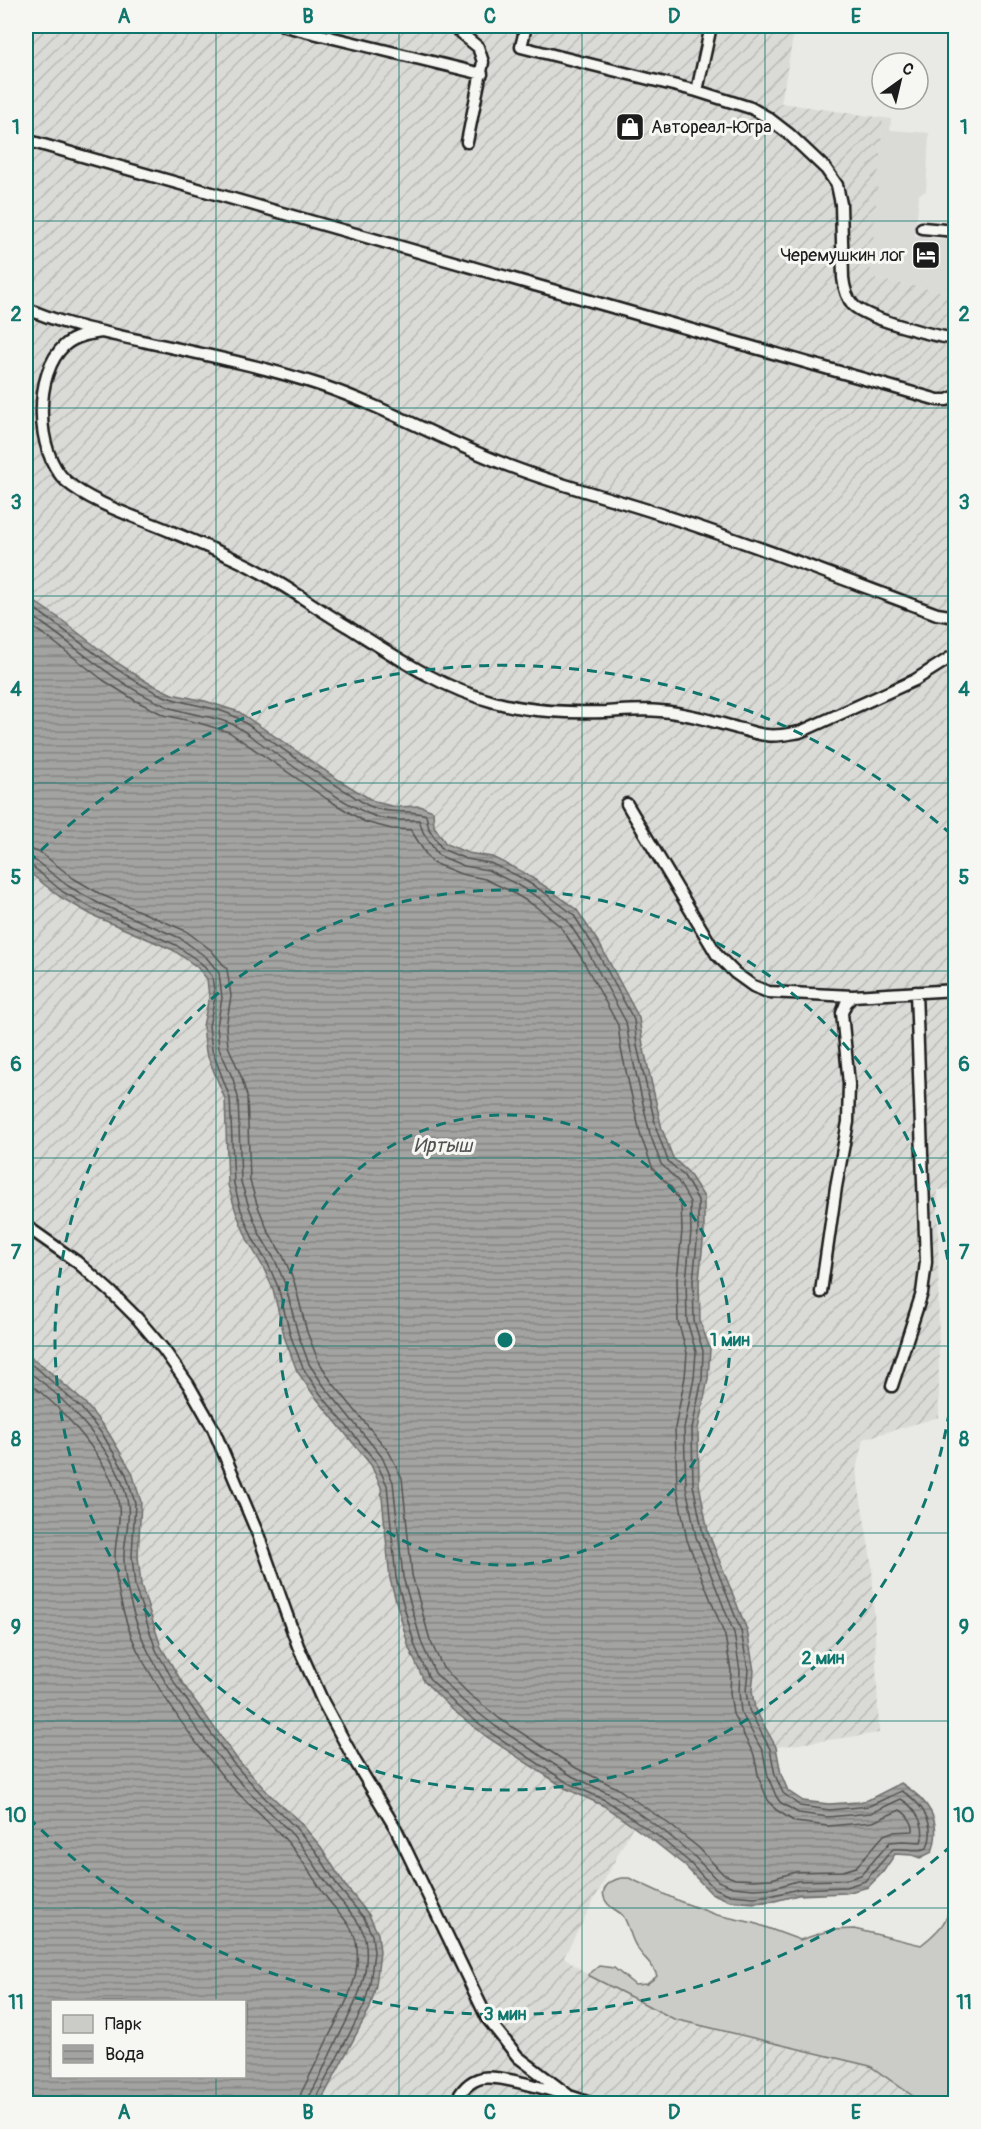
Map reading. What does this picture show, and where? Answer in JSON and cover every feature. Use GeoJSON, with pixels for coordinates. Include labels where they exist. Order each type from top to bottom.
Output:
{"type":"FeatureCollection","features":[{"type":"Feature","properties":{"kind":"lane"},"geometry":{"type":"LineString","coordinates":[[284,26],[482,74]]}},
{"type":"Feature","properties":{"kind":"lane"},"geometry":{"type":"LineString","coordinates":[[452,26],[478,47],[483,62],[467,142]]}},
{"type":"Feature","properties":{"kind":"lane"},"geometry":{"type":"LineString","coordinates":[[526,26],[521,47],[697,91],[751,108],[767,117],[826,169],[837,185],[841,204],[843,279],[845,291],[853,305],[868,314],[935,335],[956,339]]}},
{"type":"Feature","properties":{"kind":"lane"},"geometry":{"type":"LineString","coordinates":[[697,91],[711,26]]}},
{"type":"Feature","properties":{"kind":"lane"},"geometry":{"type":"LineString","coordinates":[[26,140],[938,400],[947,400],[956,396]]}},
{"type":"Feature","properties":{"kind":"lane"},"geometry":{"type":"LineString","coordinates":[[922,228],[956,231]]}},
{"type":"Feature","properties":{"kind":"lane"},"geometry":{"type":"LineString","coordinates":[[26,308],[38,314],[102,332],[267,369],[321,386],[372,405],[508,466],[567,488],[667,516],[778,554],[937,614],[956,617]]}},
{"type":"Feature","properties":{"kind":"lane"},"geometry":{"type":"LineString","coordinates":[[102,332],[80,336],[65,345],[48,375],[43,397],[44,436],[52,462],[64,480],[77,490],[97,500],[209,547],[250,567],[432,679],[482,698],[535,711],[657,710],[764,735],[782,736],[800,732],[915,680],[956,654]]}},
{"type":"Feature","properties":{"kind":"lane"},"geometry":{"type":"LineString","coordinates":[[627,804],[717,955],[735,973],[753,986],[768,992],[853,996],[956,990]]}},
{"type":"Feature","properties":{"kind":"lane"},"geometry":{"type":"LineString","coordinates":[[892,1386],[922,1293],[926,1262],[916,992]]}},
{"type":"Feature","properties":{"kind":"lane"},"geometry":{"type":"LineString","coordinates":[[821,1292],[836,1187],[849,1122],[849,1084],[842,1013],[846,1003],[853,996]]}},
{"type":"Feature","properties":{"kind":"lane"},"geometry":{"type":"LineString","coordinates":[[26,1226],[76,1262],[111,1292],[164,1350],[188,1384],[213,1428],[259,1537],[298,1646],[323,1702],[396,1829],[487,2018],[518,2057],[567,2095]]}},
{"type":"Feature","properties":{"kind":"lane"},"geometry":{"type":"LineString","coordinates":[[455,2103],[467,2086],[479,2079],[493,2077],[593,2103]]}},
{"type":"Feature","properties":{"kind":"shaded area"},"geometry":{"type":"Polygon","coordinates":[[[26,26],[795,26],[781,103],[883,118],[870,278],[955,294],[950,384],[956,394],[956,650],[949,731],[956,732],[956,1188],[938,1190],[939,1417],[863,1439],[856,1470],[872,1566],[879,1733],[776,1747],[755,1709],[752,1691],[754,1670],[747,1630],[708,1532],[699,1484],[698,1429],[708,1379],[709,1349],[700,1321],[699,1281],[704,1232],[704,1197],[688,1172],[673,1158],[662,1129],[639,1018],[577,910],[521,871],[492,857],[468,853],[446,844],[420,807],[396,807],[375,802],[239,712],[205,701],[172,694],[147,682],[26,596],[26,26]]]}},
{"type":"Feature","properties":{"kind":"shaded area"},"geometry":{"type":"Polygon","coordinates":[[[883,118],[891,119],[890,130],[929,133],[926,191],[919,194],[915,236],[955,241],[955,294],[869,278],[883,118]]]}},
{"type":"Feature","properties":{"kind":"shaded area"},"geometry":{"type":"Polygon","coordinates":[[[26,870],[60,897],[173,950],[197,967],[207,979],[209,997],[203,1026],[206,1052],[225,1099],[228,1185],[273,1289],[277,1311],[313,1394],[371,1465],[381,1487],[383,1512],[424,1681],[454,1711],[487,1737],[565,1788],[604,1806],[633,1826],[564,1957],[588,1975],[674,2019],[870,2066],[923,2103],[320,2103],[370,2008],[369,1915],[344,1884],[321,1847],[300,1822],[269,1794],[237,1759],[183,1684],[161,1647],[141,1585],[138,1556],[141,1502],[85,1403],[26,1354],[26,870]]]}},
{"type":"Feature","properties":{"kind":"green space"},"geometry":{"type":"Polygon","coordinates":[[[621,1878],[629,1878],[679,1901],[717,1915],[754,1923],[800,1940],[831,1930],[854,1929],[921,1945],[938,1930],[947,1917],[955,1879],[955,2103],[923,2103],[870,2066],[674,2019],[588,1975],[599,1966],[614,1968],[635,1985],[647,1984],[657,1976],[634,1942],[623,1916],[605,1899],[604,1891],[608,1884],[621,1878]]]}},
{"type":"Feature","properties":{"kind":"water","name":"Иртыш"},"geometry":{"type":"Polygon","coordinates":[[[26,596],[147,682],[172,694],[205,701],[239,712],[375,802],[396,807],[420,806],[433,811],[434,826],[446,844],[468,853],[492,857],[521,871],[577,910],[600,945],[639,1018],[662,1129],[673,1158],[688,1172],[704,1197],[704,1232],[699,1281],[700,1321],[710,1349],[708,1379],[698,1429],[699,1484],[708,1532],[747,1630],[754,1671],[752,1691],[755,1709],[776,1747],[781,1774],[788,1791],[803,1801],[829,1804],[858,1802],[868,1800],[901,1783],[919,1796],[931,1812],[936,1830],[932,1852],[920,1858],[895,1854],[883,1872],[868,1887],[846,1893],[798,1895],[754,1903],[730,1901],[711,1893],[684,1865],[604,1806],[565,1788],[487,1737],[454,1711],[424,1681],[409,1648],[390,1579],[381,1487],[371,1465],[297,1371],[285,1339],[273,1289],[236,1212],[228,1185],[225,1099],[206,1052],[203,1026],[209,997],[207,979],[197,967],[173,950],[92,915],[60,897],[26,870],[26,596]]]}},
{"type":"Feature","properties":{"kind":"water"},"geometry":{"type":"Polygon","coordinates":[[[26,1354],[85,1403],[108,1432],[132,1472],[141,1502],[138,1556],[141,1585],[161,1647],[183,1684],[237,1759],[269,1794],[300,1822],[321,1847],[344,1884],[369,1915],[378,1934],[380,1952],[376,1985],[370,2008],[320,2103],[26,2103],[26,1354]]]}},
{"type":"Feature","properties":{"kind":"place","name":"Автореал-Югра"},"geometry":{"type":"Point","coordinates":[630,127]}},
{"type":"Feature","properties":{"kind":"place","name":"Черемушкин лог"},"geometry":{"type":"Point","coordinates":[926,255]}}]}
